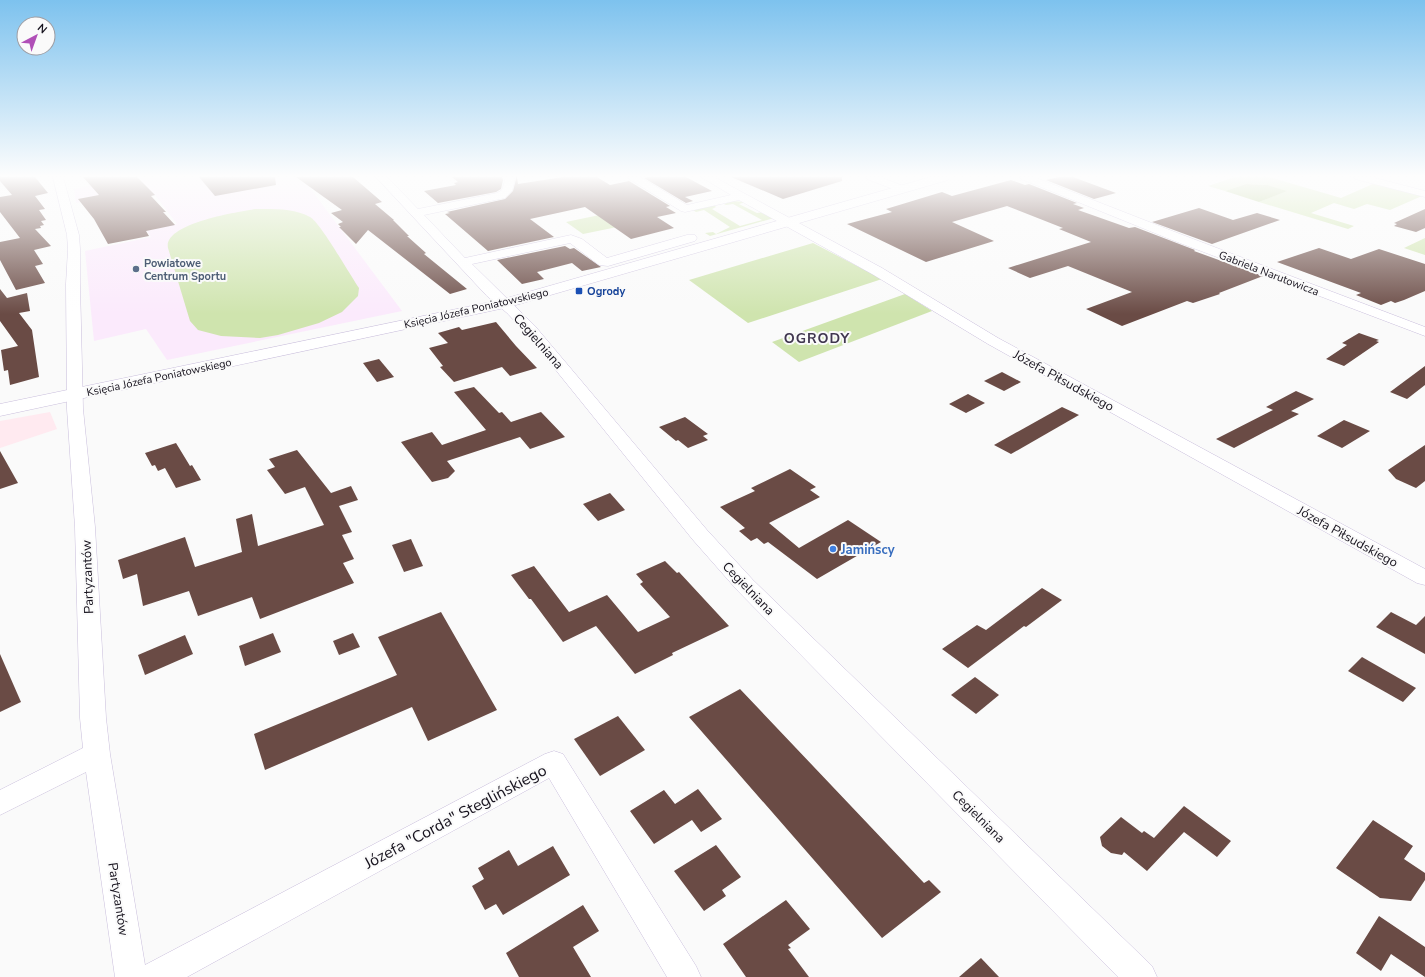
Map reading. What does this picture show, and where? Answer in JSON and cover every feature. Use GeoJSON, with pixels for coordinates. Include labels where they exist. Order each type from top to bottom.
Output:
{"type":"FeatureCollection","features":[{"type":"Feature","properties":{"kind":"street","name":"Partyzantów"},"geometry":{"type":"LineString","coordinates":[[70,223],[73,235],[74,249],[74,395],[85,527],[93,718],[96,754],[131,977]]}},
{"type":"Feature","properties":{"kind":"street","name":"Cegielniana"},"geometry":{"type":"LineString","coordinates":[[425,223],[530,330],[700,536],[745,585],[1141,977]]}},
{"type":"Feature","properties":{"kind":"street","name":"Księcia Józefa Poniatowskiego"},"geometry":{"type":"LineString","coordinates":[[0,410],[503,304],[786,223]]}},
{"type":"Feature","properties":{"kind":"street","name":"Józefa Piłsudskiego"},"geometry":{"type":"LineString","coordinates":[[789,223],[899,283],[994,341],[1425,578]]}},
{"type":"Feature","properties":{"kind":"street","name":"Gabriela Narutowicza"},"geometry":{"type":"LineString","coordinates":[[1140,223],[1425,332]]}},
{"type":"Feature","properties":{"kind":"street"},"geometry":{"type":"LineString","coordinates":[[463,262],[574,239],[604,262],[608,262],[691,238]]}},
{"type":"Feature","properties":{"kind":"street"},"geometry":{"type":"LineString","coordinates":[[0,804],[96,754]]}},
{"type":"Feature","properties":{"kind":"street","name":"Józefa \"Corda\" Steglińskiego"},"geometry":{"type":"LineString","coordinates":[[155,977],[554,762],[685,977]]}},
{"type":"Feature","properties":{"kind":"shaded area"},"geometry":{"type":"Polygon","coordinates":[[[176,223],[336,223],[402,311],[167,360],[146,329],[94,341],[85,251],[151,237],[147,231],[177,224],[176,223]]]}},
{"type":"Feature","properties":{"kind":"shaded area"},"geometry":{"type":"Polygon","coordinates":[[[50,412],[57,429],[0,448],[0,421],[50,412]]]}},
{"type":"Feature","properties":{"kind":"green space"},"geometry":{"type":"Polygon","coordinates":[[[196,223],[316,223],[328,238],[359,288],[358,296],[342,312],[319,323],[278,335],[260,338],[221,336],[198,330],[190,321],[168,248],[170,239],[177,232],[196,223]]]}},
{"type":"Feature","properties":{"kind":"green space"},"geometry":{"type":"Polygon","coordinates":[[[567,223],[623,223],[627,225],[583,234],[567,223]]]}},
{"type":"Feature","properties":{"kind":"green space"},"geometry":{"type":"Polygon","coordinates":[[[723,223],[734,223],[740,226],[758,223],[710,236],[705,233],[713,232],[716,234],[730,227],[723,223]]]}},
{"type":"Feature","properties":{"kind":"green space"},"geometry":{"type":"Polygon","coordinates":[[[1327,223],[1343,223],[1354,226],[1348,229],[1327,223]]]}},
{"type":"Feature","properties":{"kind":"green space"},"geometry":{"type":"Polygon","coordinates":[[[1425,238],[1425,255],[1404,248],[1425,238]]]}},
{"type":"Feature","properties":{"kind":"green space"},"geometry":{"type":"Polygon","coordinates":[[[813,243],[882,279],[748,323],[689,280],[813,243]]]}},
{"type":"Feature","properties":{"kind":"green space"},"geometry":{"type":"Polygon","coordinates":[[[905,294],[932,311],[799,362],[772,342],[905,294]]]}},
{"type":"Feature","properties":{"kind":"building"},"geometry":{"type":"Polygon","coordinates":[[[8,223],[42,223],[44,225],[40,226],[41,228],[35,229],[51,246],[34,250],[43,264],[35,266],[45,283],[16,290],[0,260],[0,242],[20,238],[8,223]]]}},
{"type":"Feature","properties":{"kind":"building"},"geometry":{"type":"Polygon","coordinates":[[[96,223],[173,223],[175,225],[146,231],[149,236],[108,244],[96,223]]]}},
{"type":"Feature","properties":{"kind":"building"},"geometry":{"type":"Polygon","coordinates":[[[342,223],[396,223],[409,236],[407,236],[426,253],[424,254],[467,289],[450,294],[368,230],[356,244],[339,227],[341,227],[338,224],[342,223]]]}},
{"type":"Feature","properties":{"kind":"building"},"geometry":{"type":"Polygon","coordinates":[[[455,223],[535,223],[554,237],[488,251],[455,223]]]}},
{"type":"Feature","properties":{"kind":"building"},"geometry":{"type":"Polygon","coordinates":[[[607,223],[666,223],[674,228],[631,239],[607,223]]]}},
{"type":"Feature","properties":{"kind":"building"},"geometry":{"type":"Polygon","coordinates":[[[852,223],[953,223],[994,241],[926,262],[847,224],[852,223]]]}},
{"type":"Feature","properties":{"kind":"building"},"geometry":{"type":"Polygon","coordinates":[[[1049,223],[1114,223],[1129,228],[1135,227],[1195,250],[1194,251],[1263,276],[1219,293],[1220,294],[1193,303],[1187,301],[1122,326],[1086,309],[1132,292],[1068,266],[1030,278],[1008,268],[1091,242],[1059,229],[1063,228],[1049,223]]]}},
{"type":"Feature","properties":{"kind":"building"},"geometry":{"type":"Polygon","coordinates":[[[1154,223],[1273,223],[1212,244],[1154,223]]]}},
{"type":"Feature","properties":{"kind":"building"},"geometry":{"type":"Polygon","coordinates":[[[1394,223],[1425,223],[1425,228],[1416,232],[1394,226],[1397,224],[1394,223]]]}},
{"type":"Feature","properties":{"kind":"building"},"geometry":{"type":"Polygon","coordinates":[[[565,246],[570,249],[574,248],[601,267],[582,271],[572,263],[537,272],[544,279],[522,284],[497,260],[565,246]]]}},
{"type":"Feature","properties":{"kind":"building"},"geometry":{"type":"Polygon","coordinates":[[[1319,248],[1351,259],[1379,249],[1425,264],[1425,291],[1395,303],[1391,301],[1381,305],[1356,295],[1361,293],[1277,262],[1319,248]]]}},
{"type":"Feature","properties":{"kind":"building"},"geometry":{"type":"Polygon","coordinates":[[[0,289],[7,298],[27,293],[30,311],[19,313],[32,330],[39,377],[10,385],[8,370],[4,371],[1,350],[18,346],[0,321],[0,289]]]}},
{"type":"Feature","properties":{"kind":"building"},"geometry":{"type":"Polygon","coordinates":[[[496,322],[537,368],[510,376],[502,367],[454,382],[440,367],[443,366],[429,348],[448,343],[438,333],[459,327],[462,330],[496,322]]]}},
{"type":"Feature","properties":{"kind":"building"},"geometry":{"type":"Polygon","coordinates":[[[1359,333],[1379,340],[1376,341],[1379,342],[1344,366],[1326,359],[1347,345],[1342,343],[1359,333]]]}},
{"type":"Feature","properties":{"kind":"building"},"geometry":{"type":"Polygon","coordinates":[[[379,359],[394,377],[377,382],[363,363],[379,359]]]}},
{"type":"Feature","properties":{"kind":"building"},"geometry":{"type":"Polygon","coordinates":[[[1425,366],[1425,385],[1407,399],[1390,392],[1425,366]]]}},
{"type":"Feature","properties":{"kind":"building"},"geometry":{"type":"Polygon","coordinates":[[[1002,372],[1021,382],[1004,391],[984,381],[1002,372]]]}},
{"type":"Feature","properties":{"kind":"building"},"geometry":{"type":"Polygon","coordinates":[[[474,387],[499,413],[502,412],[511,422],[541,412],[565,437],[530,449],[520,437],[447,461],[455,471],[448,478],[432,482],[401,442],[432,432],[442,445],[486,430],[454,392],[474,387]]]}},
{"type":"Feature","properties":{"kind":"building"},"geometry":{"type":"Polygon","coordinates":[[[1296,391],[1314,399],[1291,411],[1299,414],[1234,448],[1216,439],[1273,410],[1266,407],[1296,391]]]}},
{"type":"Feature","properties":{"kind":"building"},"geometry":{"type":"Polygon","coordinates":[[[968,394],[985,403],[966,413],[949,404],[968,394]]]}},
{"type":"Feature","properties":{"kind":"building"},"geometry":{"type":"Polygon","coordinates":[[[1062,407],[1079,415],[1011,454],[994,445],[1062,407]]]}},
{"type":"Feature","properties":{"kind":"building"},"geometry":{"type":"Polygon","coordinates":[[[685,417],[708,434],[703,436],[708,440],[688,448],[678,440],[676,441],[659,427],[685,417]]]}},
{"type":"Feature","properties":{"kind":"building"},"geometry":{"type":"Polygon","coordinates":[[[1344,420],[1370,431],[1342,448],[1317,436],[1344,420]]]}},
{"type":"Feature","properties":{"kind":"building"},"geometry":{"type":"Polygon","coordinates":[[[176,443],[190,466],[192,465],[201,480],[176,488],[165,468],[158,471],[155,465],[152,466],[145,453],[176,443]]]}},
{"type":"Feature","properties":{"kind":"building"},"geometry":{"type":"Polygon","coordinates":[[[1425,445],[1425,481],[1416,488],[1396,479],[1388,470],[1425,445]]]}},
{"type":"Feature","properties":{"kind":"building"},"geometry":{"type":"Polygon","coordinates":[[[297,450],[331,493],[351,486],[358,500],[339,506],[352,532],[342,535],[354,559],[343,563],[354,583],[260,619],[252,597],[198,616],[189,591],[143,606],[137,574],[123,579],[118,560],[185,537],[195,567],[242,552],[236,519],[252,514],[258,546],[324,525],[305,487],[285,494],[267,470],[275,467],[269,459],[297,450]]]}},
{"type":"Feature","properties":{"kind":"building"},"geometry":{"type":"Polygon","coordinates":[[[0,451],[18,483],[0,489],[0,451]]]}},
{"type":"Feature","properties":{"kind":"building"},"geometry":{"type":"Polygon","coordinates":[[[790,469],[816,487],[810,490],[820,497],[769,523],[799,548],[848,520],[881,542],[817,579],[768,542],[764,544],[757,538],[751,541],[739,531],[745,528],[720,507],[755,491],[751,488],[790,469]]]}},
{"type":"Feature","properties":{"kind":"building"},"geometry":{"type":"Polygon","coordinates":[[[610,493],[625,510],[598,521],[583,504],[610,493]]]}},
{"type":"Feature","properties":{"kind":"building"},"geometry":{"type":"Polygon","coordinates":[[[411,539],[423,566],[404,572],[392,545],[411,539]]]}},
{"type":"Feature","properties":{"kind":"building"},"geometry":{"type":"Polygon","coordinates":[[[665,561],[677,573],[679,572],[729,626],[672,653],[673,655],[635,674],[596,626],[563,642],[511,575],[534,566],[569,612],[607,595],[638,632],[670,617],[640,584],[643,582],[636,574],[665,561]]]}},
{"type":"Feature","properties":{"kind":"building"},"geometry":{"type":"Polygon","coordinates":[[[1042,588],[1062,600],[1026,627],[1024,626],[968,668],[942,649],[977,625],[986,630],[1042,588]]]}},
{"type":"Feature","properties":{"kind":"building"},"geometry":{"type":"Polygon","coordinates":[[[441,612],[497,710],[428,741],[412,707],[265,770],[254,734],[397,675],[378,637],[441,612]]]}},
{"type":"Feature","properties":{"kind":"building"},"geometry":{"type":"Polygon","coordinates":[[[1391,612],[1416,625],[1425,616],[1425,654],[1376,627],[1391,612]]]}},
{"type":"Feature","properties":{"kind":"building"},"geometry":{"type":"Polygon","coordinates":[[[273,633],[281,652],[245,666],[239,646],[273,633]]]}},
{"type":"Feature","properties":{"kind":"building"},"geometry":{"type":"Polygon","coordinates":[[[353,633],[360,647],[339,655],[333,641],[353,633]]]}},
{"type":"Feature","properties":{"kind":"building"},"geometry":{"type":"Polygon","coordinates":[[[185,635],[193,654],[145,675],[138,655],[185,635]]]}},
{"type":"Feature","properties":{"kind":"building"},"geometry":{"type":"Polygon","coordinates":[[[0,654],[21,702],[0,712],[0,654]]]}},
{"type":"Feature","properties":{"kind":"building"},"geometry":{"type":"Polygon","coordinates":[[[1362,657],[1416,688],[1403,702],[1348,671],[1362,657]]]}},
{"type":"Feature","properties":{"kind":"building"},"geometry":{"type":"Polygon","coordinates":[[[975,677],[999,695],[976,714],[951,695],[975,677]]]}},
{"type":"Feature","properties":{"kind":"building"},"geometry":{"type":"Polygon","coordinates":[[[740,689],[924,883],[929,880],[941,892],[882,938],[689,717],[740,689]]]}},
{"type":"Feature","properties":{"kind":"building"},"geometry":{"type":"Polygon","coordinates":[[[618,716],[645,750],[600,776],[574,739],[618,716]]]}},
{"type":"Feature","properties":{"kind":"building"},"geometry":{"type":"Polygon","coordinates":[[[698,789],[722,819],[701,832],[692,820],[654,844],[630,811],[664,790],[675,804],[698,789]]]}},
{"type":"Feature","properties":{"kind":"building"},"geometry":{"type":"Polygon","coordinates":[[[1184,806],[1231,841],[1217,857],[1184,832],[1147,871],[1124,852],[1122,855],[1111,853],[1102,846],[1100,837],[1121,817],[1142,833],[1144,831],[1154,838],[1184,806]]]}},
{"type":"Feature","properties":{"kind":"building"},"geometry":{"type":"Polygon","coordinates":[[[1373,820],[1413,846],[1404,859],[1425,873],[1425,880],[1411,901],[1380,898],[1336,868],[1373,820]]]}},
{"type":"Feature","properties":{"kind":"building"},"geometry":{"type":"Polygon","coordinates":[[[716,845],[741,877],[722,890],[726,896],[704,911],[674,871],[716,845]]]}},
{"type":"Feature","properties":{"kind":"building"},"geometry":{"type":"Polygon","coordinates":[[[553,846],[570,875],[503,915],[496,904],[485,910],[472,886],[484,879],[478,868],[509,850],[518,866],[553,846]]]}},
{"type":"Feature","properties":{"kind":"building"},"geometry":{"type":"Polygon","coordinates":[[[786,900],[810,929],[788,945],[791,948],[788,949],[809,977],[746,977],[723,944],[786,900]]]}},
{"type":"Feature","properties":{"kind":"building"},"geometry":{"type":"Polygon","coordinates":[[[583,905],[599,931],[573,947],[591,977],[519,977],[506,953],[583,905]]]}},
{"type":"Feature","properties":{"kind":"building"},"geometry":{"type":"Polygon","coordinates":[[[1379,916],[1425,947],[1425,977],[1391,954],[1381,971],[1356,953],[1379,916]]]}},
{"type":"Feature","properties":{"kind":"building"},"geometry":{"type":"Polygon","coordinates":[[[981,958],[999,977],[959,977],[981,958]]]}},
{"type":"Feature","properties":{"kind":"place","name":"Powiatowe Centrum Sportu"},"geometry":{"type":"Point","coordinates":[136,269]}},
{"type":"Feature","properties":{"kind":"place","name":"Ogrody"},"geometry":{"type":"Point","coordinates":[579,291]}},
{"type":"Feature","properties":{"kind":"place","name":"Jamińscy"},"geometry":{"type":"Point","coordinates":[833,549]}},
{"type":"Feature","properties":{"kind":"district","name":"OGRODY"},"geometry":{"type":"Point","coordinates":[817,338]}}]}
